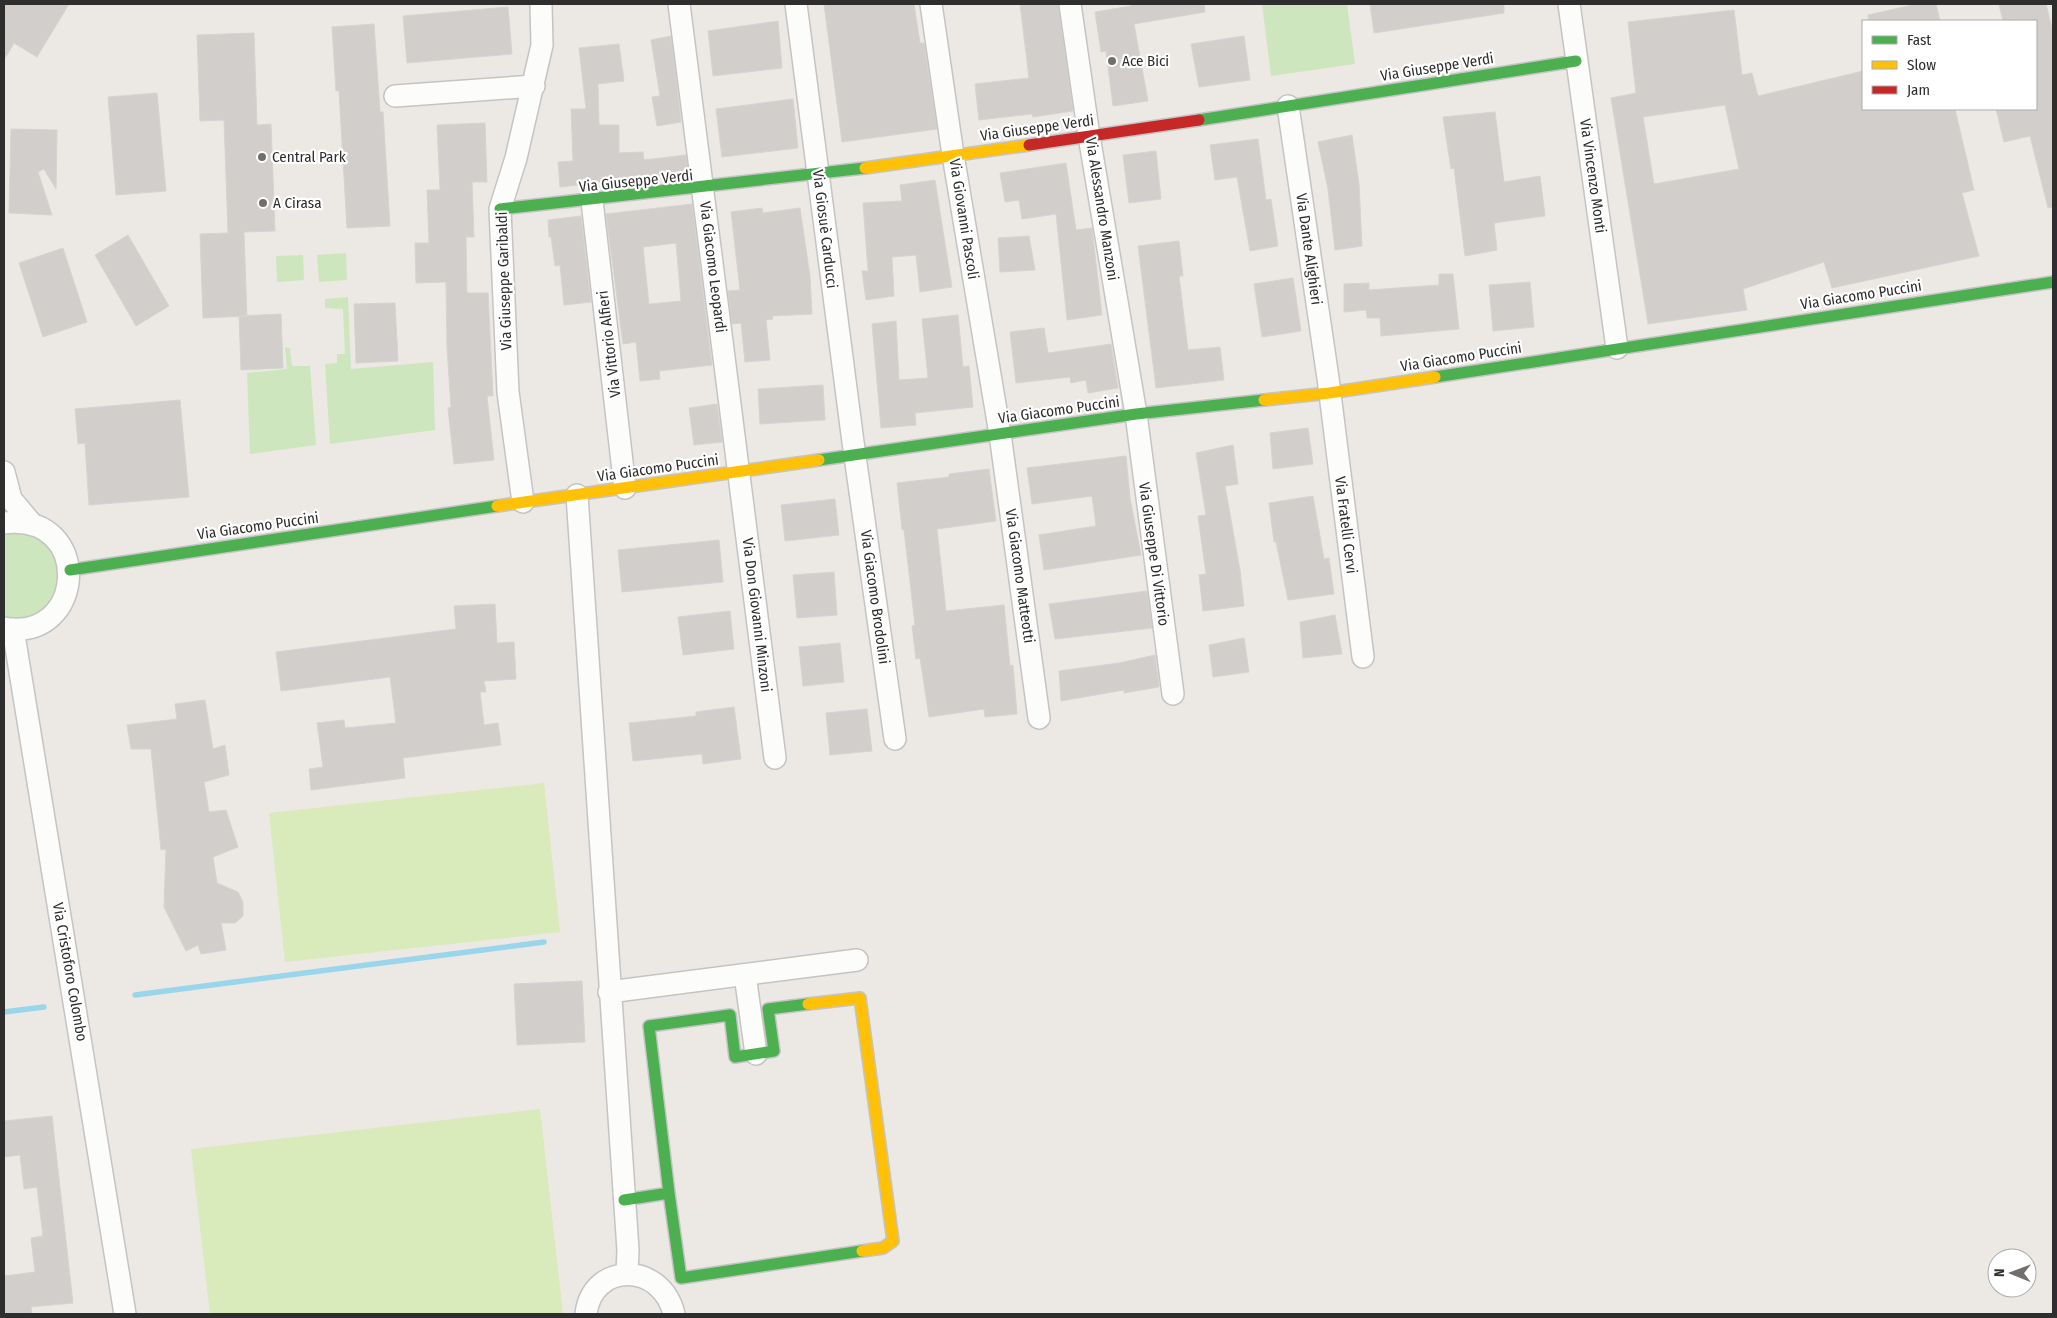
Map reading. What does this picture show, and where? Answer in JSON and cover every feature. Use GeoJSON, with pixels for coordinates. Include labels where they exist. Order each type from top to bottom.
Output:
{"type":"FeatureCollection","features":[{"type":"Feature","properties":{"kind":"street","name":"Via Giuseppe Garibaldi"},"geometry":{"type":"LineString","coordinates":[[523,502],[508,392],[500,209],[534,86],[542,45],[541,4]]}},
{"type":"Feature","properties":{"kind":"street","name":"Via Giacomo Leopardi"},"geometry":{"type":"LineString","coordinates":[[679,4],[739,471]]}},
{"type":"Feature","properties":{"kind":"street","name":"Via Giosuè Carducci"},"geometry":{"type":"LineString","coordinates":[[796,4],[856,454]]}},
{"type":"Feature","properties":{"kind":"street","name":"Via Giovanni Pascoli"},"geometry":{"type":"LineString","coordinates":[[931,4],[953,155],[1000,434]]}},
{"type":"Feature","properties":{"kind":"street","name":"Via Alessandro Manzoni"},"geometry":{"type":"LineString","coordinates":[[1070,4],[1089,136],[1136,414]]}},
{"type":"Feature","properties":{"kind":"street","name":"Via Vincenzo Monti"},"geometry":{"type":"LineString","coordinates":[[1569,4],[1617,348]]}},
{"type":"Feature","properties":{"kind":"street","name":"Via Giuseppe Verdi"},"geometry":{"type":"LineString","coordinates":[[500,209],[703,189],[818,174],[1089,136],[1576,61]]}},
{"type":"Feature","properties":{"kind":"street"},"geometry":{"type":"LineString","coordinates":[[394,96],[534,86]]}},
{"type":"Feature","properties":{"kind":"street","name":"Via Dante Alighieri"},"geometry":{"type":"LineString","coordinates":[[1288,106],[1329,392]]}},
{"type":"Feature","properties":{"kind":"street","name":"Via Vittorio Alfieri"},"geometry":{"type":"LineString","coordinates":[[592,200],[625,488]]}},
{"type":"Feature","properties":{"kind":"street","name":"Via Giacomo Puccini"},"geometry":{"type":"LineString","coordinates":[[70,570],[228,545],[1136,414],[1329,392],[2053,282]]}},
{"type":"Feature","properties":{"kind":"street","name":"Via Fratelli Cervi"},"geometry":{"type":"LineString","coordinates":[[1329,392],[1363,657]]}},
{"type":"Feature","properties":{"kind":"street","name":"Via Giuseppe Di Vittorio"},"geometry":{"type":"LineString","coordinates":[[1136,414],[1173,694]]}},
{"type":"Feature","properties":{"kind":"street","name":"Via Giacomo Matteotti"},"geometry":{"type":"LineString","coordinates":[[1000,434],[1039,718]]}},
{"type":"Feature","properties":{"kind":"street","name":"Via Giacomo Brodolini"},"geometry":{"type":"LineString","coordinates":[[856,454],[895,740]]}},
{"type":"Feature","properties":{"kind":"street","name":"Via Don Giovanni Minzoni"},"geometry":{"type":"LineString","coordinates":[[739,471],[775,758]]}},
{"type":"Feature","properties":{"kind":"street"},"geometry":{"type":"LineString","coordinates":[[4,472],[11,500],[32,524]]}},
{"type":"Feature","properties":{"kind":"street"},"geometry":{"type":"LineString","coordinates":[[576,495],[628,1250],[627,1274]]}},
{"type":"Feature","properties":{"kind":"street"},"geometry":{"type":"LineString","coordinates":[[4,523],[17,521],[32,524],[46,531],[58,541],[66,555],[70,570],[68,589],[61,606],[48,619],[31,627],[8,628]]}},
{"type":"Feature","properties":{"kind":"street","name":"Via Cristoforo Colombo"},"geometry":{"type":"LineString","coordinates":[[8,628],[125,1314]]}},
{"type":"Feature","properties":{"kind":"street"},"geometry":{"type":"LineString","coordinates":[[609,992],[857,960]]}},
{"type":"Feature","properties":{"kind":"street"},"geometry":{"type":"LineString","coordinates":[[745,974],[756,1054]]}},
{"type":"Feature","properties":{"kind":"street"},"geometry":{"type":"LineString","coordinates":[[860,998],[893,1241],[883,1248],[681,1278],[669,1193],[649,1026],[730,1015],[736,1057],[774,1051],[768,1009],[860,998]]}},
{"type":"Feature","properties":{"kind":"street"},"geometry":{"type":"LineString","coordinates":[[624,1200],[669,1193]]}},
{"type":"Feature","properties":{"kind":"street"},"geometry":{"type":"LineString","coordinates":[[586,1314],[592,1295],[601,1284],[613,1277],[627,1274],[653,1281],[671,1301],[674,1314]]}},
{"type":"Feature","properties":{"kind":"green space"},"geometry":{"type":"Polygon","coordinates":[[[1262,4],[1347,4],[1355,64],[1271,76],[1262,4]]]}},
{"type":"Feature","properties":{"kind":"green space"},"geometry":{"type":"Polygon","coordinates":[[[346,253],[347,280],[319,282],[317,255],[346,253]]]}},
{"type":"Feature","properties":{"kind":"green space"},"geometry":{"type":"Polygon","coordinates":[[[303,255],[304,280],[277,282],[276,256],[303,255]]]}},
{"type":"Feature","properties":{"kind":"green space"},"geometry":{"type":"Polygon","coordinates":[[[348,297],[351,369],[433,362],[435,430],[330,444],[325,364],[337,363],[337,354],[345,354],[343,309],[325,308],[325,299],[348,297]]]}},
{"type":"Feature","properties":{"kind":"green space"},"geometry":{"type":"Polygon","coordinates":[[[285,347],[290,348],[292,366],[310,366],[316,445],[250,454],[247,373],[287,369],[285,347]]]}},
{"type":"Feature","properties":{"kind":"green space"},"geometry":{"type":"Polygon","coordinates":[[[23,530],[49,544],[61,572],[52,601],[41,611],[26,617],[11,618],[4,616],[4,532],[23,530]]]}},
{"type":"Feature","properties":{"kind":"green space"},"geometry":{"type":"Polygon","coordinates":[[[544,783],[560,932],[285,962],[269,813],[544,783]]]}},
{"type":"Feature","properties":{"kind":"green space"},"geometry":{"type":"Polygon","coordinates":[[[540,1109],[563,1314],[210,1314],[191,1149],[540,1109]]]}},
{"type":"Feature","properties":{"kind":"building"},"geometry":{"type":"Polygon","coordinates":[[[4,4],[69,4],[37,57],[14,43],[4,60],[4,4]]]}},
{"type":"Feature","properties":{"kind":"building"},"geometry":{"type":"Polygon","coordinates":[[[824,4],[914,4],[920,43],[924,43],[937,129],[842,142],[824,4]]]}},
{"type":"Feature","properties":{"kind":"building"},"geometry":{"type":"Polygon","coordinates":[[[1020,4],[1058,4],[1073,111],[1033,117],[1032,114],[979,120],[975,84],[1029,78],[1020,4]]]}},
{"type":"Feature","properties":{"kind":"building"},"geometry":{"type":"Polygon","coordinates":[[[1130,4],[1204,4],[1205,12],[1134,24],[1148,101],[1113,106],[1106,51],[1101,52],[1095,12],[1131,6],[1130,4]]]}},
{"type":"Feature","properties":{"kind":"building"},"geometry":{"type":"Polygon","coordinates":[[[1370,4],[1504,4],[1504,13],[1374,33],[1370,4]]]}},
{"type":"Feature","properties":{"kind":"building"},"geometry":{"type":"Polygon","coordinates":[[[1917,4],[1936,4],[1940,20],[1869,20],[1868,15],[1917,4]]]}},
{"type":"Feature","properties":{"kind":"building"},"geometry":{"type":"Polygon","coordinates":[[[1999,4],[2046,4],[2053,33],[2053,207],[2048,208],[2030,136],[2004,142],[1996,110],[2037,110],[2037,20],[2003,20],[1999,4]]]}},
{"type":"Feature","properties":{"kind":"building"},"geometry":{"type":"Polygon","coordinates":[[[508,7],[512,54],[407,63],[403,16],[508,7]]]}},
{"type":"Feature","properties":{"kind":"building"},"geometry":{"type":"Polygon","coordinates":[[[1734,10],[1742,75],[1752,73],[1758,96],[1862,71],[1862,110],[1955,110],[1974,190],[1962,193],[1979,256],[1832,288],[1824,262],[1743,289],[1747,310],[1648,324],[1611,98],[1636,93],[1628,22],[1734,10]],[[1725,105],[1643,117],[1654,184],[1739,169],[1725,105]]]}},
{"type":"Feature","properties":{"kind":"building"},"geometry":{"type":"Polygon","coordinates":[[[778,21],[782,68],[713,76],[708,31],[778,21]]]}},
{"type":"Feature","properties":{"kind":"building"},"geometry":{"type":"Polygon","coordinates":[[[374,24],[380,112],[383,112],[390,226],[347,228],[339,91],[336,91],[332,27],[374,24]]]}},
{"type":"Feature","properties":{"kind":"building"},"geometry":{"type":"Polygon","coordinates":[[[254,33],[257,125],[271,124],[275,231],[244,232],[247,316],[203,318],[200,234],[228,233],[224,120],[200,121],[197,35],[254,33]]]}},
{"type":"Feature","properties":{"kind":"building"},"geometry":{"type":"Polygon","coordinates":[[[671,36],[681,122],[657,126],[652,97],[660,96],[651,40],[671,36]]]}},
{"type":"Feature","properties":{"kind":"building"},"geometry":{"type":"Polygon","coordinates":[[[1244,36],[1250,80],[1199,87],[1191,44],[1244,36]]]}},
{"type":"Feature","properties":{"kind":"building"},"geometry":{"type":"Polygon","coordinates":[[[619,44],[624,81],[598,84],[599,125],[619,125],[619,153],[643,152],[644,160],[686,155],[688,173],[560,187],[558,162],[573,161],[571,109],[586,109],[579,48],[619,44]]]}},
{"type":"Feature","properties":{"kind":"building"},"geometry":{"type":"Polygon","coordinates":[[[157,93],[166,191],[116,195],[108,97],[157,93]]]}},
{"type":"Feature","properties":{"kind":"building"},"geometry":{"type":"Polygon","coordinates":[[[793,99],[798,148],[722,157],[716,109],[793,99]]]}},
{"type":"Feature","properties":{"kind":"building"},"geometry":{"type":"Polygon","coordinates":[[[1495,112],[1504,182],[1540,176],[1545,216],[1494,223],[1497,250],[1465,256],[1454,168],[1451,169],[1443,117],[1495,112]]]}},
{"type":"Feature","properties":{"kind":"building"},"geometry":{"type":"Polygon","coordinates":[[[485,123],[487,182],[472,182],[474,237],[466,237],[467,293],[488,293],[493,396],[487,396],[494,460],[454,464],[448,408],[451,407],[447,348],[446,282],[416,283],[415,243],[429,243],[427,190],[440,190],[437,125],[485,123]]]}},
{"type":"Feature","properties":{"kind":"building"},"geometry":{"type":"Polygon","coordinates":[[[11,129],[57,130],[56,189],[44,169],[38,172],[52,215],[9,213],[11,129]]]}},
{"type":"Feature","properties":{"kind":"building"},"geometry":{"type":"Polygon","coordinates":[[[1352,135],[1359,184],[1362,246],[1335,250],[1328,189],[1318,142],[1352,135]]]}},
{"type":"Feature","properties":{"kind":"building"},"geometry":{"type":"Polygon","coordinates":[[[1258,139],[1266,200],[1271,199],[1278,246],[1250,251],[1237,177],[1215,180],[1210,145],[1258,139]]]}},
{"type":"Feature","properties":{"kind":"building"},"geometry":{"type":"Polygon","coordinates":[[[1156,151],[1161,199],[1129,203],[1123,155],[1156,151]]]}},
{"type":"Feature","properties":{"kind":"building"},"geometry":{"type":"Polygon","coordinates":[[[1066,163],[1076,230],[1092,228],[1102,315],[1067,320],[1056,214],[1022,219],[1019,200],[1005,202],[1000,173],[1066,163]]]}},
{"type":"Feature","properties":{"kind":"building"},"geometry":{"type":"Polygon","coordinates":[[[935,180],[952,287],[920,292],[916,255],[892,257],[894,296],[866,300],[862,271],[868,271],[863,203],[902,201],[900,185],[935,180]]]}},
{"type":"Feature","properties":{"kind":"building"},"geometry":{"type":"Polygon","coordinates":[[[692,204],[712,365],[659,371],[660,379],[640,381],[636,342],[623,344],[606,214],[692,204]],[[676,243],[643,247],[649,304],[681,301],[676,243]]]}},
{"type":"Feature","properties":{"kind":"building"},"geometry":{"type":"Polygon","coordinates":[[[762,208],[763,213],[800,208],[810,276],[812,314],[772,316],[773,319],[766,320],[770,360],[745,362],[741,323],[732,324],[728,291],[740,290],[731,212],[762,208]]]}},
{"type":"Feature","properties":{"kind":"building"},"geometry":{"type":"Polygon","coordinates":[[[581,216],[591,302],[564,305],[560,265],[555,266],[551,237],[549,237],[548,220],[581,216]]]}},
{"type":"Feature","properties":{"kind":"building"},"geometry":{"type":"Polygon","coordinates":[[[128,235],[169,306],[136,326],[95,255],[128,235]]]}},
{"type":"Feature","properties":{"kind":"building"},"geometry":{"type":"Polygon","coordinates":[[[1029,236],[1035,270],[1000,272],[998,238],[1029,236]]]}},
{"type":"Feature","properties":{"kind":"building"},"geometry":{"type":"Polygon","coordinates":[[[1179,241],[1183,276],[1179,276],[1188,350],[1220,347],[1224,380],[1156,388],[1138,246],[1179,241]]]}},
{"type":"Feature","properties":{"kind":"building"},"geometry":{"type":"Polygon","coordinates":[[[63,248],[87,322],[43,337],[19,263],[63,248]]]}},
{"type":"Feature","properties":{"kind":"building"},"geometry":{"type":"Polygon","coordinates":[[[1439,274],[1453,274],[1459,329],[1381,336],[1380,318],[1367,318],[1366,310],[1344,312],[1344,284],[1369,283],[1369,290],[1439,285],[1439,274]]]}},
{"type":"Feature","properties":{"kind":"building"},"geometry":{"type":"Polygon","coordinates":[[[1293,278],[1301,331],[1262,337],[1254,284],[1293,278]]]}},
{"type":"Feature","properties":{"kind":"building"},"geometry":{"type":"Polygon","coordinates":[[[1530,282],[1534,327],[1493,331],[1489,285],[1530,282]]]}},
{"type":"Feature","properties":{"kind":"building"},"geometry":{"type":"Polygon","coordinates":[[[395,303],[398,361],[356,363],[354,304],[395,303]]]}},
{"type":"Feature","properties":{"kind":"building"},"geometry":{"type":"Polygon","coordinates":[[[281,314],[283,368],[241,370],[239,316],[281,314]]]}},
{"type":"Feature","properties":{"kind":"building"},"geometry":{"type":"Polygon","coordinates":[[[958,315],[963,367],[969,366],[973,407],[915,413],[916,425],[881,428],[872,324],[896,321],[899,380],[928,378],[922,319],[958,315]]]}},
{"type":"Feature","properties":{"kind":"building"},"geometry":{"type":"Polygon","coordinates":[[[1044,328],[1048,353],[1111,344],[1118,388],[1088,393],[1086,380],[1071,383],[1070,377],[1016,383],[1010,332],[1044,328]]]}},
{"type":"Feature","properties":{"kind":"building"},"geometry":{"type":"Polygon","coordinates":[[[823,385],[825,420],[760,424],[758,389],[823,385]]]}},
{"type":"Feature","properties":{"kind":"building"},"geometry":{"type":"Polygon","coordinates":[[[180,400],[189,497],[89,505],[85,443],[78,444],[75,409],[180,400]]]}},
{"type":"Feature","properties":{"kind":"building"},"geometry":{"type":"Polygon","coordinates":[[[717,404],[722,442],[694,445],[689,408],[717,404]]]}},
{"type":"Feature","properties":{"kind":"building"},"geometry":{"type":"Polygon","coordinates":[[[1308,428],[1313,464],[1273,469],[1270,433],[1308,428]]]}},
{"type":"Feature","properties":{"kind":"building"},"geometry":{"type":"Polygon","coordinates":[[[1233,445],[1238,484],[1225,486],[1240,570],[1244,606],[1203,611],[1199,575],[1206,574],[1198,516],[1206,515],[1196,453],[1233,445]]]}},
{"type":"Feature","properties":{"kind":"building"},"geometry":{"type":"Polygon","coordinates":[[[1126,456],[1130,498],[1141,555],[1044,570],[1039,535],[1096,526],[1092,496],[1032,504],[1027,468],[1126,456]]]}},
{"type":"Feature","properties":{"kind":"building"},"geometry":{"type":"Polygon","coordinates":[[[989,469],[996,521],[937,529],[946,611],[1004,605],[1010,666],[1013,665],[1017,714],[985,717],[984,709],[929,717],[920,658],[916,659],[912,626],[915,625],[897,483],[949,477],[949,474],[989,469]]]}},
{"type":"Feature","properties":{"kind":"building"},"geometry":{"type":"Polygon","coordinates":[[[1313,496],[1324,559],[1329,558],[1334,594],[1288,600],[1276,542],[1274,542],[1269,503],[1313,496]]]}},
{"type":"Feature","properties":{"kind":"building"},"geometry":{"type":"Polygon","coordinates":[[[835,499],[839,535],[785,541],[781,505],[835,499]]]}},
{"type":"Feature","properties":{"kind":"building"},"geometry":{"type":"Polygon","coordinates":[[[719,540],[723,582],[622,592],[618,550],[719,540]]]}},
{"type":"Feature","properties":{"kind":"building"},"geometry":{"type":"Polygon","coordinates":[[[834,572],[837,615],[797,618],[793,575],[834,572]]]}},
{"type":"Feature","properties":{"kind":"building"},"geometry":{"type":"Polygon","coordinates":[[[1147,591],[1152,628],[1055,639],[1049,604],[1147,591]]]}},
{"type":"Feature","properties":{"kind":"building"},"geometry":{"type":"Polygon","coordinates":[[[495,604],[497,643],[514,642],[516,679],[484,681],[486,692],[480,692],[484,725],[498,723],[501,745],[403,758],[405,778],[311,790],[309,769],[323,767],[317,723],[344,720],[345,728],[396,723],[390,677],[281,691],[276,652],[456,629],[454,606],[495,604]]]}},
{"type":"Feature","properties":{"kind":"building"},"geometry":{"type":"Polygon","coordinates":[[[730,611],[734,649],[683,655],[678,617],[730,611]]]}},
{"type":"Feature","properties":{"kind":"building"},"geometry":{"type":"Polygon","coordinates":[[[1335,615],[1342,654],[1303,658],[1300,622],[1335,615]]]}},
{"type":"Feature","properties":{"kind":"building"},"geometry":{"type":"Polygon","coordinates":[[[1244,638],[1249,672],[1213,677],[1209,645],[1244,638]]]}},
{"type":"Feature","properties":{"kind":"building"},"geometry":{"type":"Polygon","coordinates":[[[840,643],[844,682],[803,686],[799,647],[840,643]]]}},
{"type":"Feature","properties":{"kind":"building"},"geometry":{"type":"Polygon","coordinates":[[[1155,655],[1159,687],[1124,693],[1124,690],[1061,701],[1059,671],[1119,663],[1155,655]]]}},
{"type":"Feature","properties":{"kind":"building"},"geometry":{"type":"Polygon","coordinates":[[[205,700],[213,749],[225,745],[229,775],[204,782],[209,812],[226,810],[238,847],[213,857],[217,883],[238,892],[243,902],[243,916],[235,923],[221,923],[226,950],[201,954],[198,945],[186,951],[164,907],[166,849],[161,850],[151,749],[131,749],[127,725],[177,719],[175,704],[205,700]]]}},
{"type":"Feature","properties":{"kind":"building"},"geometry":{"type":"Polygon","coordinates":[[[734,707],[741,759],[703,764],[702,754],[633,761],[629,723],[696,716],[696,712],[734,707]]]}},
{"type":"Feature","properties":{"kind":"building"},"geometry":{"type":"Polygon","coordinates":[[[867,709],[872,751],[830,755],[826,713],[867,709]]]}},
{"type":"Feature","properties":{"kind":"building"},"geometry":{"type":"Polygon","coordinates":[[[582,981],[585,1042],[517,1045],[514,984],[582,981]]]}},
{"type":"Feature","properties":{"kind":"building"},"geometry":{"type":"Polygon","coordinates":[[[52,1116],[73,1303],[31,1307],[32,1314],[4,1314],[4,1276],[35,1272],[31,1238],[43,1236],[37,1187],[24,1189],[20,1155],[4,1157],[4,1121],[52,1116]]]}},
{"type":"Feature","properties":{"kind":"waterway"},"geometry":{"type":"LineString","coordinates":[[135,995],[544,942]]}},
{"type":"Feature","properties":{"kind":"waterway"},"geometry":{"type":"LineString","coordinates":[[4,1012],[44,1007]]}},
{"type":"Feature","properties":{"kind":"traffic: fast"},"geometry":{"type":"LineString","coordinates":[[1199,120],[1576,61]]}},
{"type":"Feature","properties":{"kind":"traffic: fast"},"geometry":{"type":"LineString","coordinates":[[500,209],[865,168]]}},
{"type":"Feature","properties":{"kind":"traffic: fast"},"geometry":{"type":"LineString","coordinates":[[1435,377],[2053,282]]}},
{"type":"Feature","properties":{"kind":"traffic: fast"},"geometry":{"type":"LineString","coordinates":[[819,460],[1136,414],[1264,400]]}},
{"type":"Feature","properties":{"kind":"traffic: fast"},"geometry":{"type":"LineString","coordinates":[[70,570],[497,506]]}},
{"type":"Feature","properties":{"kind":"traffic: fast"},"geometry":{"type":"LineString","coordinates":[[669,1193],[649,1026],[730,1015],[735,1057],[774,1051],[768,1009],[808,1004]]}},
{"type":"Feature","properties":{"kind":"traffic: fast"},"geometry":{"type":"LineString","coordinates":[[624,1200],[669,1193],[681,1278],[862,1251]]}},
{"type":"Feature","properties":{"kind":"traffic: slow"},"geometry":{"type":"LineString","coordinates":[[865,168],[1029,145]]}},
{"type":"Feature","properties":{"kind":"traffic: slow"},"geometry":{"type":"LineString","coordinates":[[1264,400],[1329,393],[1435,377]]}},
{"type":"Feature","properties":{"kind":"traffic: slow"},"geometry":{"type":"LineString","coordinates":[[497,506],[819,460]]}},
{"type":"Feature","properties":{"kind":"traffic: slow"},"geometry":{"type":"LineString","coordinates":[[808,1004],[860,998],[893,1241],[883,1248],[862,1251]]}},
{"type":"Feature","properties":{"kind":"traffic: jam"},"geometry":{"type":"LineString","coordinates":[[1029,145],[1199,120]]}},
{"type":"Feature","properties":{"kind":"place","name":"Ace Bici"},"geometry":{"type":"Point","coordinates":[1112,61]}},
{"type":"Feature","properties":{"kind":"place","name":"Central Park"},"geometry":{"type":"Point","coordinates":[262,157]}},
{"type":"Feature","properties":{"kind":"place","name":"A Cirasa"},"geometry":{"type":"Point","coordinates":[263,203]}}]}
